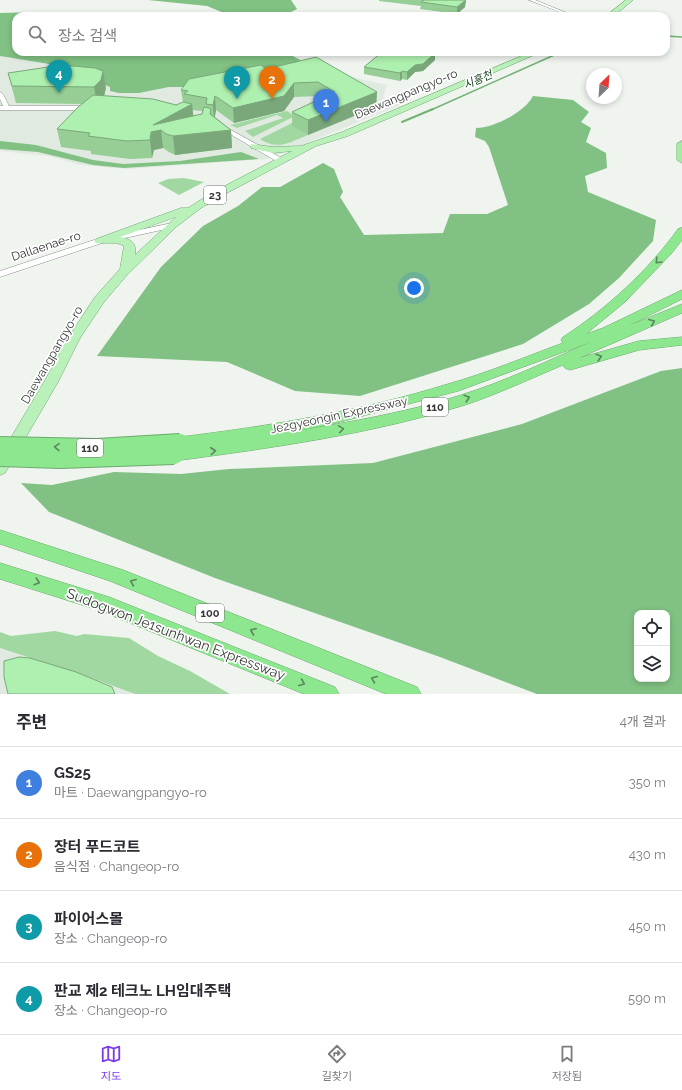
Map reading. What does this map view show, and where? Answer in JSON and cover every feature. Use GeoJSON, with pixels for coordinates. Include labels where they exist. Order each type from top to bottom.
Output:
{"type":"FeatureCollection","features":[{"type":"Feature","properties":{"kind":"highway"},"geometry":{"type":"LineString","coordinates":[[682,144],[682,160]]}},
{"type":"Feature","properties":{"kind":"highway"},"geometry":{"type":"LineString","coordinates":[[518,366],[561,344],[603,315],[671,248],[682,230]]}},
{"type":"Feature","properties":{"kind":"highway","name":"Je2gyeongin Expressway"},"geometry":{"type":"LineString","coordinates":[[0,457],[60,459],[177,449],[336,418],[447,390],[518,366],[608,331],[682,294]]}},
{"type":"Feature","properties":{"kind":"highway","name":"Je2gyeongin Expressway"},"geometry":{"type":"LineString","coordinates":[[0,446],[222,449],[365,425],[463,400],[508,383],[682,308]]}},
{"type":"Feature","properties":{"kind":"highway"},"geometry":{"type":"LineString","coordinates":[[508,383],[639,345],[665,341],[682,341]]}},
{"type":"Feature","properties":{"kind":"highway","name":"100"},"geometry":{"type":"LineString","coordinates":[[4,538],[116,575],[410,694]]}},
{"type":"Feature","properties":{"kind":"highway","name":"Sudogwon Je1sunhwan Expressway"},"geometry":{"type":"LineString","coordinates":[[0,571],[102,603],[328,694]]}},
{"type":"Feature","properties":{"kind":"main road"},"geometry":{"type":"LineString","coordinates":[[616,12],[630,0]]}},
{"type":"Feature","properties":{"kind":"main road","name":"Daewangpangyo-ro"},"geometry":{"type":"LineString","coordinates":[[0,469],[51,382],[74,338],[99,300],[123,272],[172,225],[196,206],[313,144],[345,134],[528,56]]}},
{"type":"Feature","properties":{"kind":"main road"},"geometry":{"type":"LineString","coordinates":[[254,146],[273,150],[284,150],[313,144]]}},
{"type":"Feature","properties":{"kind":"main road"},"geometry":{"type":"LineString","coordinates":[[100,241],[196,206]]}},
{"type":"Feature","properties":{"kind":"main road"},"geometry":{"type":"LineString","coordinates":[[100,241],[121,240],[128,242],[131,246],[131,253],[123,272]]}},
{"type":"Feature","properties":{"kind":"street"},"geometry":{"type":"LineString","coordinates":[[531,0],[562,12]]}},
{"type":"Feature","properties":{"kind":"street"},"geometry":{"type":"LineString","coordinates":[[0,94],[4,108],[94,108]]}},
{"type":"Feature","properties":{"kind":"street"},"geometry":{"type":"LineString","coordinates":[[213,123],[281,160]]}},
{"type":"Feature","properties":{"kind":"street","name":"Dallaenae-ro"},"geometry":{"type":"LineString","coordinates":[[0,274],[100,241],[172,225]]}},
{"type":"Feature","properties":{"kind":"shaded area"},"geometry":{"type":"Polygon","coordinates":[[[0,56],[49,64],[110,87],[111,91],[139,93],[169,87],[197,87],[316,64],[351,77],[387,85],[383,97],[405,103],[268,159],[127,169],[80,165],[49,156],[0,151],[0,56]]]}},
{"type":"Feature","properties":{"kind":"shaded area"},"geometry":{"type":"Polygon","coordinates":[[[0,648],[86,676],[135,694],[0,694],[0,648]]]}},
{"type":"Feature","properties":{"kind":"green space"},"geometry":{"type":"Polygon","coordinates":[[[148,0],[291,0],[297,9],[291,12],[221,12],[207,6],[148,0]]]}},
{"type":"Feature","properties":{"kind":"green space"},"geometry":{"type":"Polygon","coordinates":[[[0,13],[12,13],[12,56],[293,56],[312,66],[197,87],[169,87],[139,93],[119,93],[110,91],[110,87],[49,64],[0,56],[0,13]]]}},
{"type":"Feature","properties":{"kind":"green space"},"geometry":{"type":"Polygon","coordinates":[[[533,96],[573,100],[589,112],[581,122],[591,128],[586,142],[606,153],[607,168],[585,176],[588,192],[656,220],[653,241],[619,278],[589,304],[523,344],[360,396],[295,391],[227,362],[97,356],[161,267],[203,226],[238,206],[262,187],[280,187],[323,163],[334,169],[343,192],[340,197],[364,235],[443,233],[450,214],[487,214],[508,205],[489,147],[485,141],[475,137],[476,128],[491,125],[508,118],[523,108],[533,96]]]}},
{"type":"Feature","properties":{"kind":"green space"},"geometry":{"type":"Polygon","coordinates":[[[322,108],[293,126],[308,135],[290,143],[278,145],[266,143],[260,139],[322,108]]]}},
{"type":"Feature","properties":{"kind":"green space"},"geometry":{"type":"Polygon","coordinates":[[[287,111],[295,116],[253,137],[245,131],[283,118],[277,115],[237,128],[230,125],[287,111]]]}},
{"type":"Feature","properties":{"kind":"green space"},"geometry":{"type":"Polygon","coordinates":[[[0,141],[36,145],[93,160],[123,164],[180,161],[241,152],[259,159],[124,168],[93,165],[38,152],[0,149],[0,141]]]}},
{"type":"Feature","properties":{"kind":"green space"},"geometry":{"type":"Polygon","coordinates":[[[184,178],[204,182],[179,195],[158,183],[168,179],[184,178]]]}},
{"type":"Feature","properties":{"kind":"green space"},"geometry":{"type":"Polygon","coordinates":[[[682,368],[682,694],[537,694],[440,657],[215,578],[49,512],[21,483],[52,485],[114,472],[181,474],[229,469],[373,463],[522,424],[661,371],[682,368]]]}},
{"type":"Feature","properties":{"kind":"green space"},"geometry":{"type":"Polygon","coordinates":[[[55,631],[77,636],[84,634],[129,638],[158,656],[190,671],[230,694],[135,694],[86,676],[0,648],[0,632],[11,636],[55,631]]]}},
{"type":"Feature","properties":{"kind":"building"},"geometry":{"type":"Polygon","coordinates":[[[424,0],[466,0],[457,7],[421,2],[424,0]]]}},
{"type":"Feature","properties":{"kind":"building"},"geometry":{"type":"Polygon","coordinates":[[[377,56],[432,56],[423,64],[415,65],[407,72],[402,71],[400,73],[364,67],[377,56]]]}},
{"type":"Feature","properties":{"kind":"building"},"geometry":{"type":"Polygon","coordinates":[[[316,57],[377,92],[308,120],[292,112],[335,92],[318,82],[294,83],[284,96],[233,108],[215,96],[213,105],[206,104],[207,98],[184,94],[188,91],[181,90],[189,79],[261,65],[266,69],[316,57]]]}},
{"type":"Feature","properties":{"kind":"building"},"geometry":{"type":"Polygon","coordinates":[[[62,65],[95,68],[103,71],[101,80],[94,87],[12,86],[8,73],[62,65]]]}},
{"type":"Feature","properties":{"kind":"building"},"geometry":{"type":"Polygon","coordinates":[[[93,95],[153,99],[176,105],[183,102],[192,104],[153,125],[202,114],[204,107],[209,108],[211,109],[210,114],[231,130],[173,136],[166,134],[161,130],[151,132],[150,140],[127,141],[88,136],[90,133],[57,129],[77,108],[93,95]]]}},
{"type":"Feature","properties":{"kind":"building"},"geometry":{"type":"Polygon","coordinates":[[[19,657],[30,658],[76,672],[112,687],[115,694],[8,694],[4,677],[4,661],[19,657]]]}},
{"type":"Feature","properties":{"kind":"waterway","name":"시흥천"},"geometry":{"type":"LineString","coordinates":[[670,36],[682,37]]}},
{"type":"Feature","properties":{"kind":"waterway","name":"시흥천"},"geometry":{"type":"LineString","coordinates":[[431,110],[552,56]]}},
{"type":"Feature","properties":{"kind":"waterway","name":"시흥천"},"geometry":{"type":"LineString","coordinates":[[402,122],[433,109]]}},
{"type":"Feature","properties":{"kind":"place","name":"판교 제2 테크노 LH임대주택"},"geometry":{"type":"Point","coordinates":[59,93]}},
{"type":"Feature","properties":{"kind":"place","name":"파이어스몰"},"geometry":{"type":"Point","coordinates":[237,99]}},
{"type":"Feature","properties":{"kind":"place","name":"장터 푸드코트"},"geometry":{"type":"Point","coordinates":[272,99]}},
{"type":"Feature","properties":{"kind":"place","name":"GS25"},"geometry":{"type":"Point","coordinates":[326,122]}}]}
